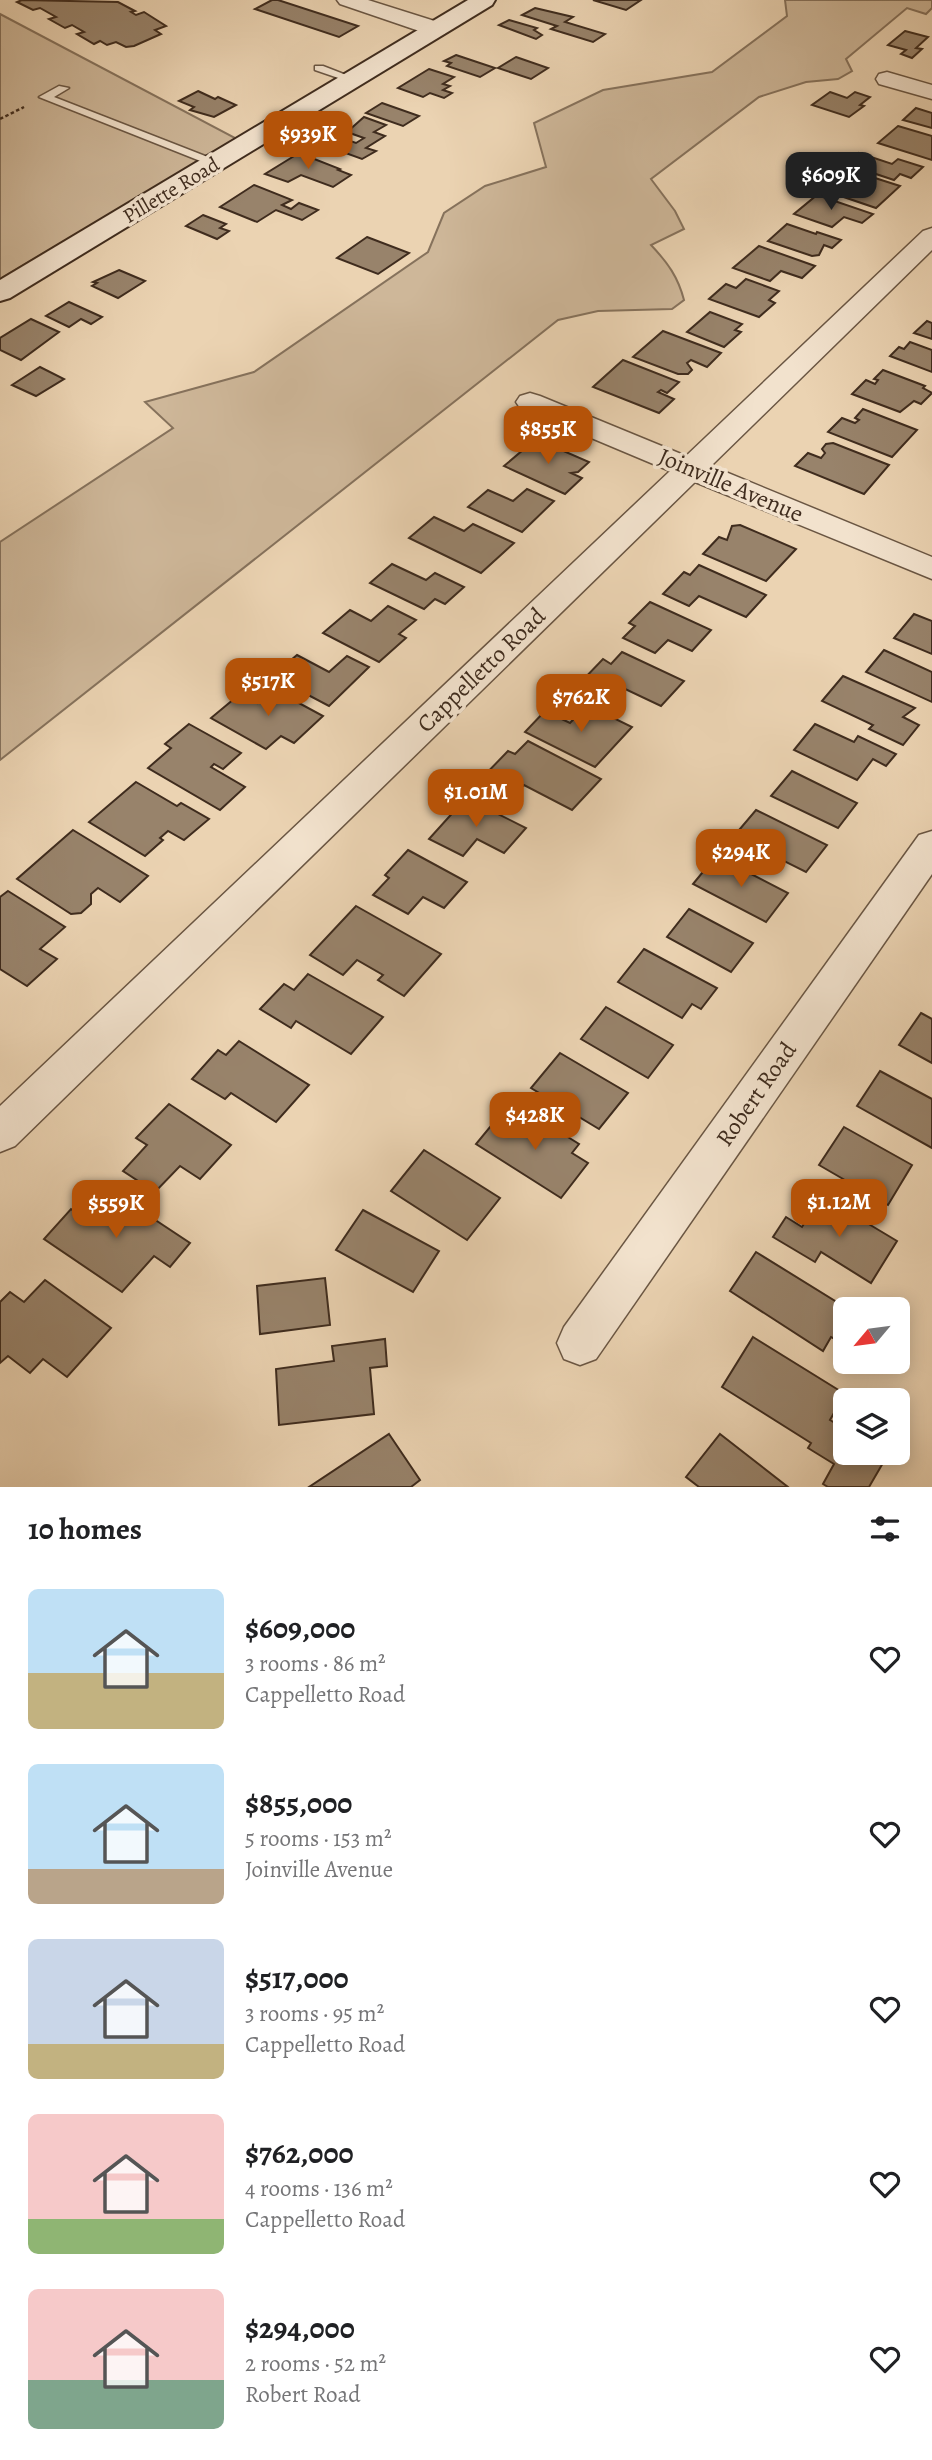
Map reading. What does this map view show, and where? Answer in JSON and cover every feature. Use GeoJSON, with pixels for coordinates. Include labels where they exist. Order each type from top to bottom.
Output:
{"type":"FeatureCollection","features":[{"type":"Feature","properties":{"kind":"street"},"geometry":{"type":"LineString","coordinates":[[347,0],[436,29]]}},
{"type":"Feature","properties":{"kind":"street","name":"Pillette Road"},"geometry":{"type":"LineString","coordinates":[[3,286],[217,163],[484,0]]}},
{"type":"Feature","properties":{"kind":"street"},"geometry":{"type":"LineString","coordinates":[[887,79],[932,92]]}},
{"type":"Feature","properties":{"kind":"street","name":"Cappelletto Road"},"geometry":{"type":"LineString","coordinates":[[0,1133],[932,236]]}},
{"type":"Feature","properties":{"kind":"street","name":"Joinville Avenue"},"geometry":{"type":"LineString","coordinates":[[530,402],[932,569]]}},
{"type":"Feature","properties":{"kind":"street","name":"Robert Road"},"geometry":{"type":"LineString","coordinates":[[580,1343],[932,845]]}},
{"type":"Feature","properties":{"kind":"lane"},"geometry":{"type":"LineString","coordinates":[[319,68],[354,80]]}},
{"type":"Feature","properties":{"kind":"lane"},"geometry":{"type":"LineString","coordinates":[[63,88],[45,97],[217,163]]}},
{"type":"Feature","properties":{"kind":"shaded area"},"geometry":{"type":"Polygon","coordinates":[[[785,0],[932,0],[932,8],[926,14],[907,8],[846,59],[852,71],[838,79],[806,82],[759,97],[651,179],[675,211],[684,229],[651,245],[672,271],[684,300],[672,309],[598,311],[558,320],[0,760],[0,542],[173,428],[145,402],[254,372],[428,252],[444,213],[485,186],[546,167],[534,123],[603,90],[712,72],[787,16],[785,0]]]}},
{"type":"Feature","properties":{"kind":"shaded area"},"geometry":{"type":"Polygon","coordinates":[[[0,14],[237,139],[0,279],[0,14]]]}},
{"type":"Feature","properties":{"kind":"building"},"geometry":{"type":"Polygon","coordinates":[[[272,0],[358,26],[339,37],[255,9],[272,0]]]}},
{"type":"Feature","properties":{"kind":"building"},"geometry":{"type":"Polygon","coordinates":[[[593,0],[641,0],[626,10],[593,0]]]}},
{"type":"Feature","properties":{"kind":"building"},"geometry":{"type":"Polygon","coordinates":[[[17,2],[118,2],[135,11],[131,12],[136,15],[144,12],[166,26],[155,30],[161,34],[134,46],[126,47],[116,42],[107,45],[100,41],[94,44],[77,34],[84,32],[72,25],[65,28],[49,19],[56,17],[40,8],[33,10],[17,2]]]}},
{"type":"Feature","properties":{"kind":"building"},"geometry":{"type":"Polygon","coordinates":[[[535,8],[573,17],[565,22],[605,34],[593,42],[551,29],[557,26],[522,15],[535,8]]]}},
{"type":"Feature","properties":{"kind":"building"},"geometry":{"type":"Polygon","coordinates":[[[509,20],[537,28],[534,30],[542,35],[536,39],[499,25],[509,20]]]}},
{"type":"Feature","properties":{"kind":"building"},"geometry":{"type":"Polygon","coordinates":[[[905,31],[928,37],[916,48],[922,49],[912,58],[901,54],[906,50],[888,45],[905,31]]]}},
{"type":"Feature","properties":{"kind":"building"},"geometry":{"type":"Polygon","coordinates":[[[456,55],[495,68],[480,77],[447,66],[451,63],[444,61],[456,55]]]}},
{"type":"Feature","properties":{"kind":"building"},"geometry":{"type":"Polygon","coordinates":[[[516,57],[548,68],[531,79],[498,68],[516,57]]]}},
{"type":"Feature","properties":{"kind":"building"},"geometry":{"type":"Polygon","coordinates":[[[429,69],[454,77],[443,84],[450,86],[443,90],[452,93],[444,98],[430,93],[423,97],[398,88],[429,69]]]}},
{"type":"Feature","properties":{"kind":"building"},"geometry":{"type":"Polygon","coordinates":[[[198,91],[236,105],[214,117],[190,110],[194,107],[179,101],[198,91]]]}},
{"type":"Feature","properties":{"kind":"building"},"geometry":{"type":"Polygon","coordinates":[[[830,92],[847,98],[855,92],[870,97],[860,105],[864,106],[849,117],[812,105],[830,92]]]}},
{"type":"Feature","properties":{"kind":"building"},"geometry":{"type":"Polygon","coordinates":[[[382,103],[419,116],[403,126],[366,113],[382,103]]]}},
{"type":"Feature","properties":{"kind":"building"},"geometry":{"type":"Polygon","coordinates":[[[916,108],[932,113],[932,128],[903,120],[916,108]]]}},
{"type":"Feature","properties":{"kind":"building"},"geometry":{"type":"Polygon","coordinates":[[[364,117],[386,125],[374,132],[385,136],[366,148],[376,151],[362,159],[318,143],[332,135],[356,143],[364,138],[347,132],[364,117]]]}},
{"type":"Feature","properties":{"kind":"building"},"geometry":{"type":"Polygon","coordinates":[[[898,126],[932,136],[932,160],[878,143],[898,126]]]}},
{"type":"Feature","properties":{"kind":"building"},"geometry":{"type":"Polygon","coordinates":[[[299,153],[351,175],[333,187],[301,175],[288,182],[265,174],[299,153]]]}},
{"type":"Feature","properties":{"kind":"building"},"geometry":{"type":"Polygon","coordinates":[[[859,153],[892,164],[898,159],[923,167],[911,178],[900,174],[894,180],[846,164],[859,153]]]}},
{"type":"Feature","properties":{"kind":"building"},"geometry":{"type":"Polygon","coordinates":[[[875,178],[900,186],[876,208],[832,193],[846,181],[864,187],[875,178]]]}},
{"type":"Feature","properties":{"kind":"building"},"geometry":{"type":"Polygon","coordinates":[[[254,185],[292,200],[282,205],[291,209],[299,203],[318,210],[302,220],[276,210],[257,222],[220,207],[254,185]]]}},
{"type":"Feature","properties":{"kind":"building"},"geometry":{"type":"Polygon","coordinates":[[[817,195],[873,214],[862,223],[844,217],[832,227],[794,214],[817,195]]]}},
{"type":"Feature","properties":{"kind":"building"},"geometry":{"type":"Polygon","coordinates":[[[203,215],[226,224],[220,228],[229,231],[217,239],[186,226],[203,215]]]}},
{"type":"Feature","properties":{"kind":"building"},"geometry":{"type":"Polygon","coordinates":[[[787,224],[841,240],[832,248],[824,245],[819,255],[812,256],[768,241],[787,224]]]}},
{"type":"Feature","properties":{"kind":"building"},"geometry":{"type":"Polygon","coordinates":[[[367,237],[409,253],[378,274],[337,258],[367,237]]]}},
{"type":"Feature","properties":{"kind":"building"},"geometry":{"type":"Polygon","coordinates":[[[759,246],[815,266],[802,278],[781,271],[770,281],[733,268],[759,246]]]}},
{"type":"Feature","properties":{"kind":"building"},"geometry":{"type":"Polygon","coordinates":[[[119,270],[145,281],[118,298],[92,286],[97,283],[93,282],[119,270]]]}},
{"type":"Feature","properties":{"kind":"building"},"geometry":{"type":"Polygon","coordinates":[[[746,279],[779,291],[769,300],[775,303],[759,317],[709,299],[726,284],[736,288],[746,279]]]}},
{"type":"Feature","properties":{"kind":"building"},"geometry":{"type":"Polygon","coordinates":[[[69,302],[102,317],[91,324],[81,319],[69,327],[46,316],[69,302]]]}},
{"type":"Feature","properties":{"kind":"building"},"geometry":{"type":"Polygon","coordinates":[[[710,312],[742,324],[735,330],[741,332],[724,347],[687,332],[710,312]]]}},
{"type":"Feature","properties":{"kind":"building"},"geometry":{"type":"Polygon","coordinates":[[[31,319],[59,332],[21,360],[0,350],[0,338],[31,319]]]}},
{"type":"Feature","properties":{"kind":"building"},"geometry":{"type":"Polygon","coordinates":[[[927,321],[932,323],[932,339],[914,333],[927,321]]]}},
{"type":"Feature","properties":{"kind":"building"},"geometry":{"type":"Polygon","coordinates":[[[663,331],[721,353],[707,367],[691,360],[687,363],[692,370],[688,374],[678,374],[633,357],[663,331]]]}},
{"type":"Feature","properties":{"kind":"building"},"geometry":{"type":"Polygon","coordinates":[[[910,342],[932,350],[932,372],[890,356],[899,347],[904,349],[910,342]]]}},
{"type":"Feature","properties":{"kind":"building"},"geometry":{"type":"Polygon","coordinates":[[[623,360],[679,382],[667,393],[661,390],[658,392],[674,399],[659,413],[593,387],[623,360]]]}},
{"type":"Feature","properties":{"kind":"building"},"geometry":{"type":"Polygon","coordinates":[[[40,367],[64,379],[36,396],[12,385],[40,367]]]}},
{"type":"Feature","properties":{"kind":"building"},"geometry":{"type":"Polygon","coordinates":[[[883,370],[925,386],[923,388],[932,393],[921,404],[914,401],[900,412],[852,394],[866,380],[875,384],[878,380],[874,379],[883,370]]]}},
{"type":"Feature","properties":{"kind":"building"},"geometry":{"type":"Polygon","coordinates":[[[863,409],[917,430],[892,457],[828,432],[842,418],[855,423],[859,420],[855,418],[863,409]]]}},
{"type":"Feature","properties":{"kind":"building"},"geometry":{"type":"Polygon","coordinates":[[[536,439],[589,462],[578,472],[571,473],[582,478],[565,494],[504,466],[536,439]]]}},
{"type":"Feature","properties":{"kind":"building"},"geometry":{"type":"Polygon","coordinates":[[[833,443],[889,465],[864,494],[795,466],[808,453],[821,458],[826,444],[833,443]]]}},
{"type":"Feature","properties":{"kind":"building"},"geometry":{"type":"Polygon","coordinates":[[[527,489],[554,501],[522,532],[468,507],[488,490],[513,501],[527,489]]]}},
{"type":"Feature","properties":{"kind":"building"},"geometry":{"type":"Polygon","coordinates":[[[434,517],[464,531],[473,524],[514,543],[481,573],[409,538],[434,517]]]}},
{"type":"Feature","properties":{"kind":"building"},"geometry":{"type":"Polygon","coordinates":[[[740,525],[796,549],[766,581],[703,554],[719,537],[727,540],[732,526],[740,525]]]}},
{"type":"Feature","properties":{"kind":"building"},"geometry":{"type":"Polygon","coordinates":[[[392,564],[426,580],[435,573],[464,587],[445,604],[435,599],[424,609],[370,583],[392,564]]]}},
{"type":"Feature","properties":{"kind":"building"},"geometry":{"type":"Polygon","coordinates":[[[699,565],[766,595],[746,617],[699,596],[689,606],[663,594],[684,572],[690,575],[699,565]]]}},
{"type":"Feature","properties":{"kind":"building"},"geometry":{"type":"Polygon","coordinates":[[[650,602],[711,630],[692,651],[668,640],[655,653],[623,638],[635,626],[629,623],[650,602]]]}},
{"type":"Feature","properties":{"kind":"building"},"geometry":{"type":"Polygon","coordinates":[[[388,606],[416,620],[399,634],[406,638],[379,662],[323,633],[350,610],[371,621],[388,606]]]}},
{"type":"Feature","properties":{"kind":"building"},"geometry":{"type":"Polygon","coordinates":[[[914,614],[932,621],[932,654],[894,638],[914,614]]]}},
{"type":"Feature","properties":{"kind":"building"},"geometry":{"type":"Polygon","coordinates":[[[884,650],[932,672],[932,702],[866,672],[884,650]]]}},
{"type":"Feature","properties":{"kind":"building"},"geometry":{"type":"Polygon","coordinates":[[[622,652],[684,681],[661,706],[621,687],[611,698],[580,683],[603,659],[611,664],[622,652]]]}},
{"type":"Feature","properties":{"kind":"building"},"geometry":{"type":"Polygon","coordinates":[[[297,655],[329,672],[347,656],[369,667],[329,706],[272,676],[297,655]]]}},
{"type":"Feature","properties":{"kind":"building"},"geometry":{"type":"Polygon","coordinates":[[[843,676],[915,708],[903,717],[919,725],[903,745],[869,729],[873,725],[822,701],[843,676]]]}},
{"type":"Feature","properties":{"kind":"building"},"geometry":{"type":"Polygon","coordinates":[[[273,689],[323,716],[294,743],[281,736],[266,749],[211,718],[240,694],[257,703],[273,689]]]}},
{"type":"Feature","properties":{"kind":"building"},"geometry":{"type":"Polygon","coordinates":[[[587,705],[632,727],[595,767],[525,732],[545,711],[570,723],[587,705]]]}},
{"type":"Feature","properties":{"kind":"building"},"geometry":{"type":"Polygon","coordinates":[[[189,724],[241,753],[223,769],[214,764],[211,767],[245,787],[220,810],[148,768],[171,748],[165,744],[189,724]]]}},
{"type":"Feature","properties":{"kind":"building"},"geometry":{"type":"Polygon","coordinates":[[[815,724],[854,742],[858,736],[896,754],[886,766],[873,759],[857,780],[794,750],[815,724]]]}},
{"type":"Feature","properties":{"kind":"building"},"geometry":{"type":"Polygon","coordinates":[[[528,741],[601,779],[572,810],[524,785],[510,799],[478,782],[508,751],[515,754],[528,741]]]}},
{"type":"Feature","properties":{"kind":"building"},"geometry":{"type":"Polygon","coordinates":[[[792,771],[857,803],[838,828],[771,796],[792,771]]]}},
{"type":"Feature","properties":{"kind":"building"},"geometry":{"type":"Polygon","coordinates":[[[136,782],[177,806],[181,803],[209,819],[184,840],[168,831],[160,838],[163,840],[145,856],[89,822],[136,782]]]}},
{"type":"Feature","properties":{"kind":"building"},"geometry":{"type":"Polygon","coordinates":[[[466,798],[526,828],[504,853],[477,839],[463,856],[429,839],[466,798]]]}},
{"type":"Feature","properties":{"kind":"building"},"geometry":{"type":"Polygon","coordinates":[[[756,810],[827,845],[806,872],[734,836],[756,810]]]}},
{"type":"Feature","properties":{"kind":"building"},"geometry":{"type":"Polygon","coordinates":[[[73,830],[148,876],[120,902],[98,888],[91,894],[91,904],[81,913],[71,914],[17,879],[73,830]]]}},
{"type":"Feature","properties":{"kind":"building"},"geometry":{"type":"Polygon","coordinates":[[[408,850],[467,882],[444,908],[423,897],[408,914],[373,895],[389,878],[385,875],[408,850]]]}},
{"type":"Feature","properties":{"kind":"building"},"geometry":{"type":"Polygon","coordinates":[[[716,856],[788,893],[766,922],[693,884],[716,856]]]}},
{"type":"Feature","properties":{"kind":"building"},"geometry":{"type":"Polygon","coordinates":[[[8,891],[65,927],[40,949],[57,959],[27,986],[0,969],[0,897],[8,891]]]}},
{"type":"Feature","properties":{"kind":"building"},"geometry":{"type":"Polygon","coordinates":[[[356,906],[441,954],[404,996],[378,980],[383,975],[357,960],[343,975],[310,955],[356,906]]]}},
{"type":"Feature","properties":{"kind":"building"},"geometry":{"type":"Polygon","coordinates":[[[689,909],[753,943],[731,972],[667,937],[689,909]]]}},
{"type":"Feature","properties":{"kind":"building"},"geometry":{"type":"Polygon","coordinates":[[[644,949],[717,988],[701,1009],[692,1004],[682,1018],[618,982],[644,949]]]}},
{"type":"Feature","properties":{"kind":"building"},"geometry":{"type":"Polygon","coordinates":[[[308,974],[383,1017],[351,1054],[296,1021],[291,1028],[260,1009],[284,984],[294,990],[308,974]]]}},
{"type":"Feature","properties":{"kind":"building"},"geometry":{"type":"Polygon","coordinates":[[[606,1007],[673,1045],[648,1078],[581,1039],[606,1007]]]}},
{"type":"Feature","properties":{"kind":"building"},"geometry":{"type":"Polygon","coordinates":[[[921,1013],[932,1019],[932,1063],[899,1045],[921,1013]]]}},
{"type":"Feature","properties":{"kind":"building"},"geometry":{"type":"Polygon","coordinates":[[[239,1041],[309,1085],[276,1122],[231,1093],[225,1099],[192,1079],[218,1050],[226,1055],[239,1041]]]}},
{"type":"Feature","properties":{"kind":"building"},"geometry":{"type":"Polygon","coordinates":[[[560,1053],[628,1093],[599,1129],[531,1088],[560,1053]]]}},
{"type":"Feature","properties":{"kind":"building"},"geometry":{"type":"Polygon","coordinates":[[[880,1071],[932,1099],[932,1148],[857,1106],[880,1071]]]}},
{"type":"Feature","properties":{"kind":"building"},"geometry":{"type":"Polygon","coordinates":[[[169,1104],[231,1145],[200,1179],[180,1166],[155,1192],[123,1171],[147,1145],[136,1138],[169,1104]]]}},
{"type":"Feature","properties":{"kind":"building"},"geometry":{"type":"Polygon","coordinates":[[[504,1110],[541,1132],[547,1124],[579,1144],[572,1153],[588,1163],[561,1198],[476,1144],[504,1110]]]}},
{"type":"Feature","properties":{"kind":"building"},"geometry":{"type":"Polygon","coordinates":[[[844,1127],[912,1165],[888,1205],[819,1165],[844,1127]]]}},
{"type":"Feature","properties":{"kind":"building"},"geometry":{"type":"Polygon","coordinates":[[[424,1150],[500,1198],[467,1240],[391,1191],[424,1150]]]}},
{"type":"Feature","properties":{"kind":"building"},"geometry":{"type":"Polygon","coordinates":[[[107,1188],[190,1243],[170,1267],[154,1256],[122,1292],[44,1239],[71,1209],[81,1217],[107,1188]]]}},
{"type":"Feature","properties":{"kind":"building"},"geometry":{"type":"Polygon","coordinates":[[[822,1196],[897,1241],[871,1283],[821,1252],[815,1262],[773,1237],[786,1217],[802,1227],[822,1196]]]}},
{"type":"Feature","properties":{"kind":"building"},"geometry":{"type":"Polygon","coordinates":[[[363,1210],[439,1251],[413,1292],[336,1250],[363,1210]]]}},
{"type":"Feature","properties":{"kind":"building"},"geometry":{"type":"Polygon","coordinates":[[[756,1252],[833,1300],[833,1338],[831,1337],[823,1351],[730,1291],[756,1252]]]}},
{"type":"Feature","properties":{"kind":"building"},"geometry":{"type":"Polygon","coordinates":[[[325,1278],[330,1325],[260,1334],[257,1286],[325,1278]]]}},
{"type":"Feature","properties":{"kind":"building"},"geometry":{"type":"Polygon","coordinates":[[[45,1280],[111,1328],[67,1377],[43,1359],[30,1373],[8,1356],[0,1363],[0,1302],[10,1292],[24,1302],[45,1280]]]}},
{"type":"Feature","properties":{"kind":"building"},"geometry":{"type":"Polygon","coordinates":[[[753,1337],[835,1388],[833,1388],[833,1415],[830,1420],[833,1422],[833,1463],[808,1448],[811,1443],[722,1387],[753,1337]]]}},
{"type":"Feature","properties":{"kind":"building"},"geometry":{"type":"Polygon","coordinates":[[[385,1339],[387,1366],[370,1368],[374,1414],[279,1425],[276,1369],[334,1361],[332,1346],[385,1339]]]}},
{"type":"Feature","properties":{"kind":"building"},"geometry":{"type":"Polygon","coordinates":[[[389,1434],[420,1480],[411,1487],[309,1487],[389,1434]]]}},
{"type":"Feature","properties":{"kind":"building"},"geometry":{"type":"Polygon","coordinates":[[[720,1434],[788,1487],[699,1487],[686,1477],[720,1434]]]}},
{"type":"Feature","properties":{"kind":"building"},"geometry":{"type":"Polygon","coordinates":[[[833,1465],[882,1465],[869,1487],[828,1487],[823,1484],[833,1465]]]}}]}
